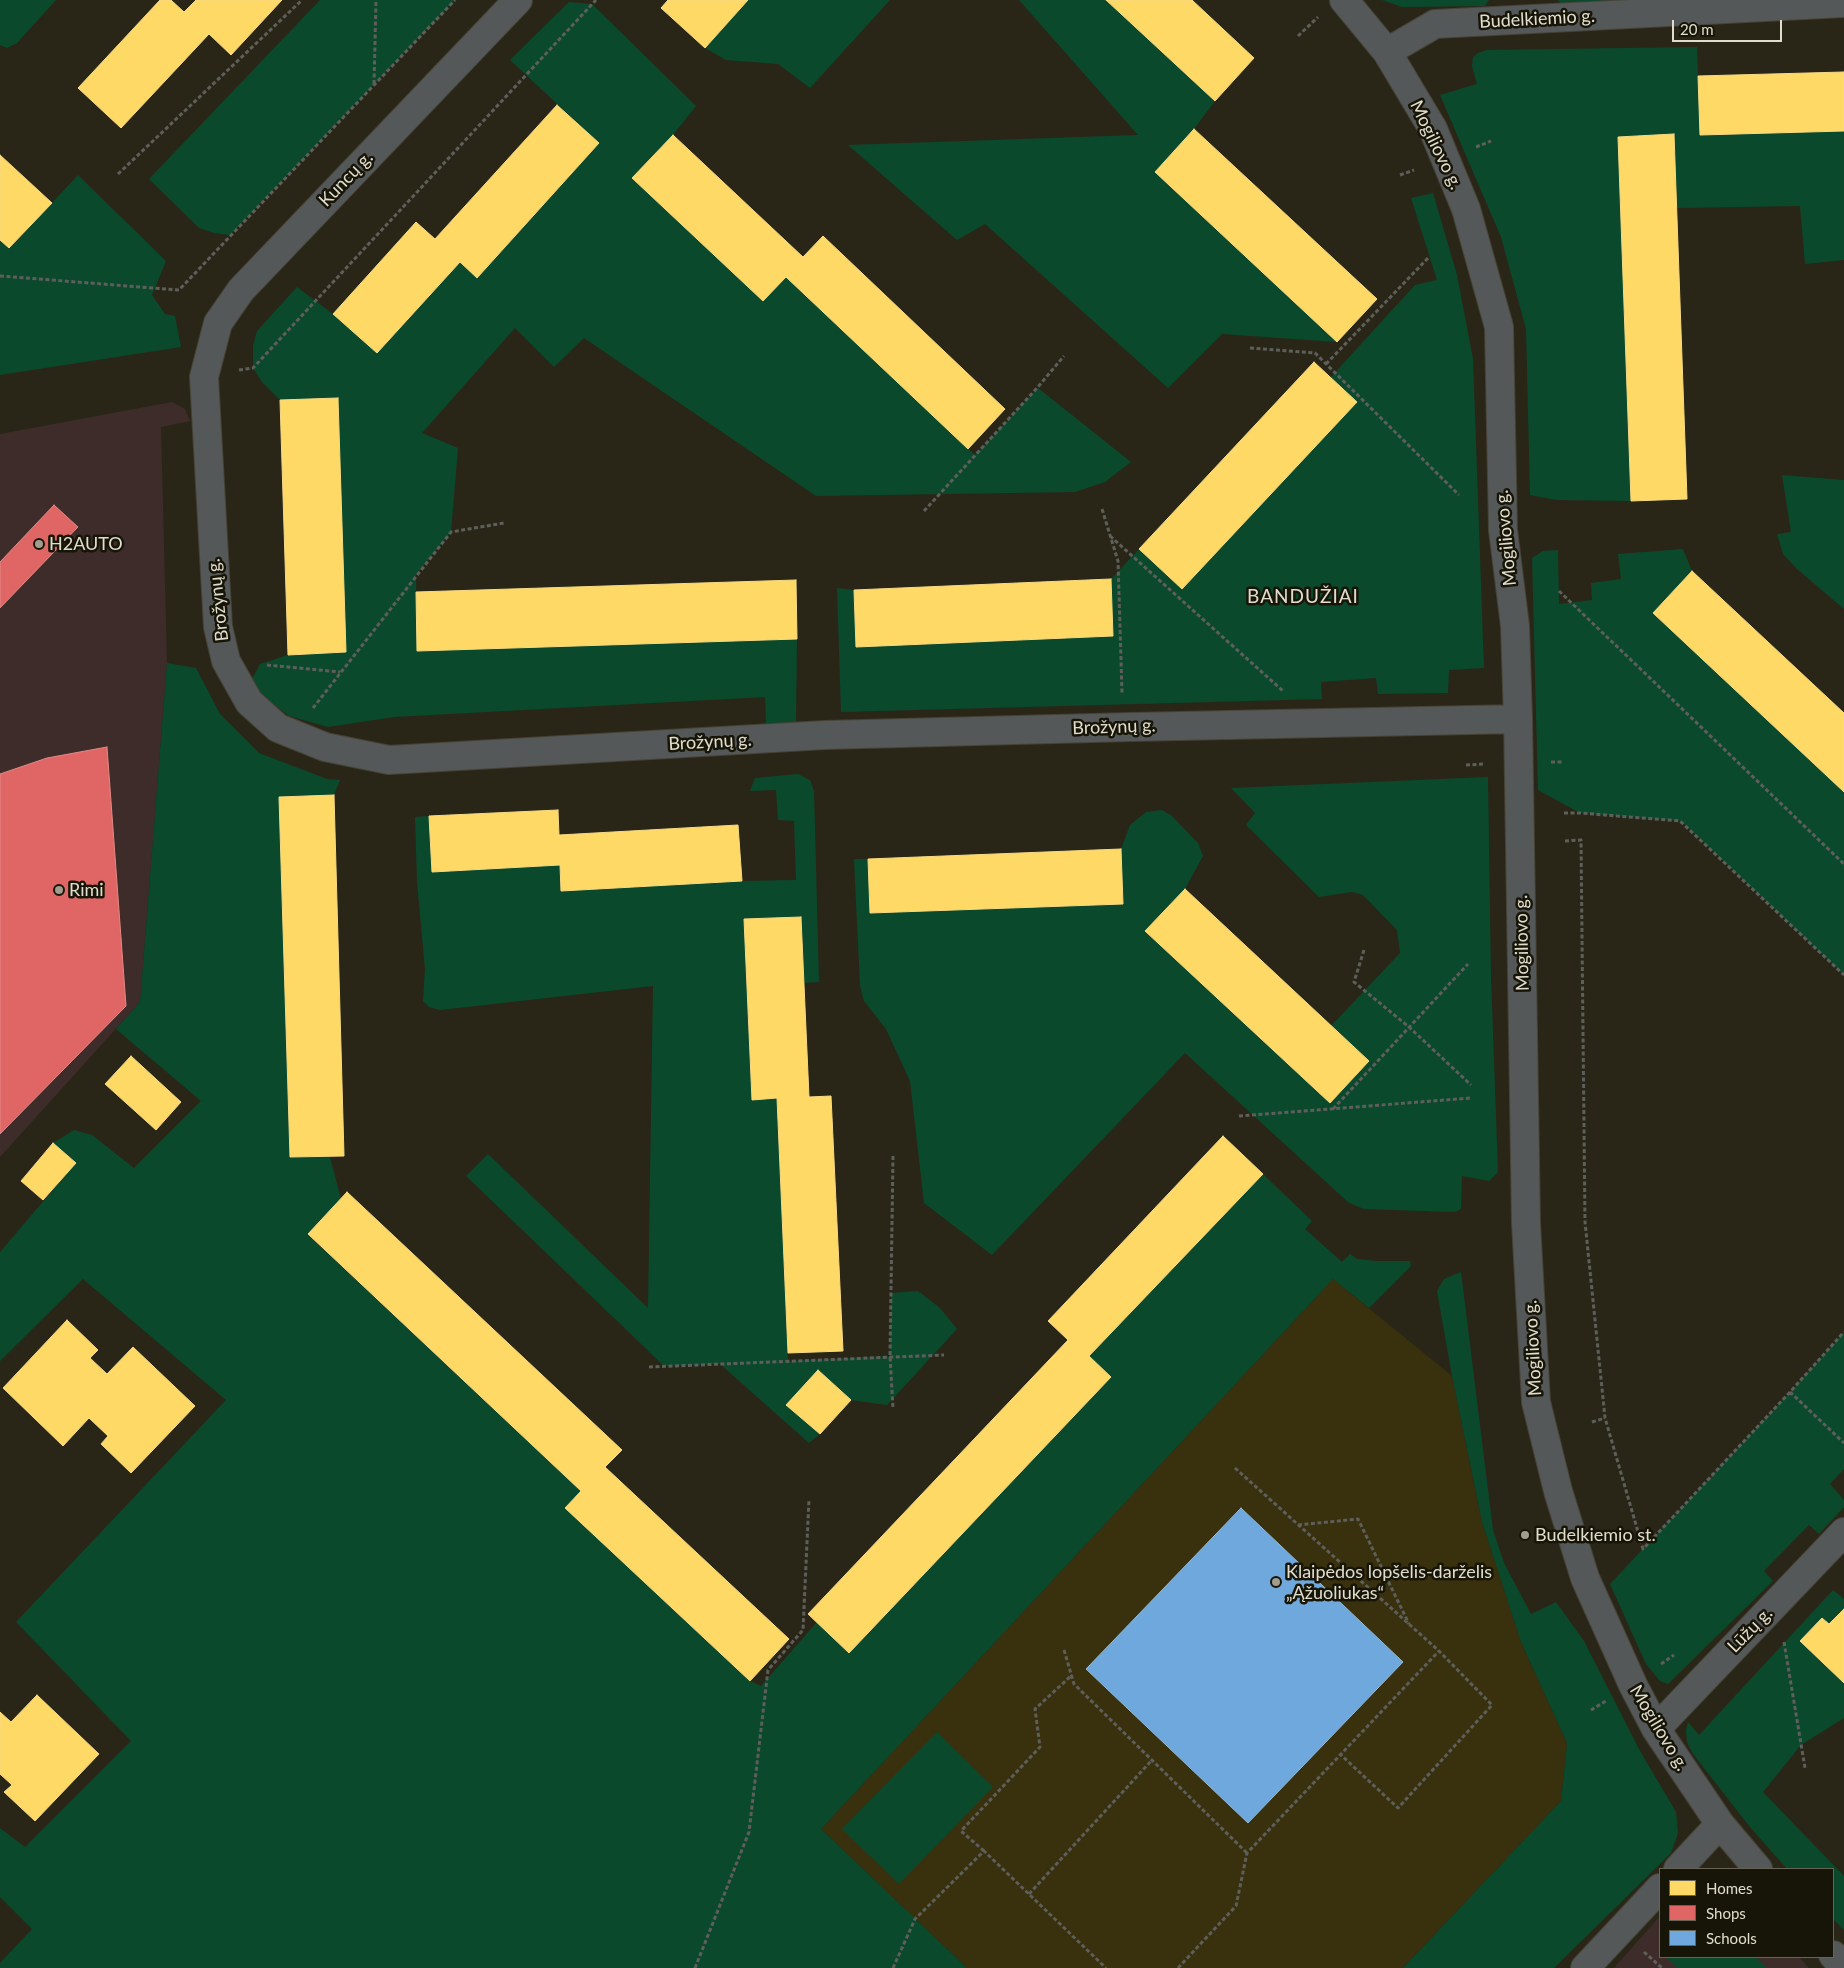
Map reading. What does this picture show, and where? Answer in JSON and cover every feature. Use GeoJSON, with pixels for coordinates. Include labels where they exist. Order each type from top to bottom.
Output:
{"type":"FeatureCollection","features":[{"type":"Feature","properties":{"kind":"street","name":"Kuncų g."},"geometry":{"type":"LineString","coordinates":[[204,377],[218,323],[241,290],[518,0]]}},
{"type":"Feature","properties":{"kind":"street","name":"Mogiliovo g."},"geometry":{"type":"LineString","coordinates":[[1344,0],[1387,52],[1433,129],[1466,209],[1499,327],[1503,530],[1515,626],[1526,1223],[1536,1402],[1558,1491],[1586,1578],[1633,1685],[1656,1729],[1720,1824],[1757,1868]]}},
{"type":"Feature","properties":{"kind":"street","name":"Budelkiemio g."},"geometry":{"type":"LineString","coordinates":[[1387,52],[1435,24],[1844,3]]}},
{"type":"Feature","properties":{"kind":"street","name":"Brožynų g."},"geometry":{"type":"LineString","coordinates":[[204,377],[218,627],[226,661],[249,702],[278,728],[325,747],[389,760],[825,735],[1518,719]]}},
{"type":"Feature","properties":{"kind":"street","name":"Lūžų g."},"geometry":{"type":"LineString","coordinates":[[1656,1729],[1844,1532]]}},
{"type":"Feature","properties":{"kind":"street"},"geometry":{"type":"LineString","coordinates":[[1679,1868],[1720,1824]]}},
{"type":"Feature","properties":{"kind":"street"},"geometry":{"type":"LineString","coordinates":[[1585,1968],[1659,1889]]}},
{"type":"Feature","properties":{"kind":"street"},"geometry":{"type":"LineString","coordinates":[[1834,1956],[1844,1967]]}},
{"type":"Feature","properties":{"kind":"path"},"geometry":{"type":"LineString","coordinates":[[118,174],[302,0]]}},
{"type":"Feature","properties":{"kind":"path"},"geometry":{"type":"LineString","coordinates":[[374,84],[376,0]]}},
{"type":"Feature","properties":{"kind":"path"},"geometry":{"type":"LineString","coordinates":[[0,276],[179,290],[455,0]]}},
{"type":"Feature","properties":{"kind":"path"},"geometry":{"type":"LineString","coordinates":[[204,377],[253,368],[596,0]]}},
{"type":"Feature","properties":{"kind":"path"},"geometry":{"type":"LineString","coordinates":[[1326,364],[1429,257]]}},
{"type":"Feature","properties":{"kind":"path"},"geometry":{"type":"LineString","coordinates":[[1250,348],[1315,354],[1459,495]]}},
{"type":"Feature","properties":{"kind":"path"},"geometry":{"type":"LineString","coordinates":[[924,512],[1038,388],[1064,356]]}},
{"type":"Feature","properties":{"kind":"path"},"geometry":{"type":"LineString","coordinates":[[1102,509],[1118,561],[1123,727]]}},
{"type":"Feature","properties":{"kind":"path"},"geometry":{"type":"LineString","coordinates":[[292,734],[451,532],[504,523]]}},
{"type":"Feature","properties":{"kind":"path"},"geometry":{"type":"LineString","coordinates":[[1110,536],[1318,723]]}},
{"type":"Feature","properties":{"kind":"path"},"geometry":{"type":"LineString","coordinates":[[1559,592],[1844,864]]}},
{"type":"Feature","properties":{"kind":"path"},"geometry":{"type":"LineString","coordinates":[[226,661],[341,672]]}},
{"type":"Feature","properties":{"kind":"path"},"geometry":{"type":"LineString","coordinates":[[1564,813],[1680,821],[1844,975]]}},
{"type":"Feature","properties":{"kind":"path"},"geometry":{"type":"LineString","coordinates":[[1565,841],[1581,840],[1585,1222],[1605,1418],[1642,1549],[1844,1332]]}},
{"type":"Feature","properties":{"kind":"path"},"geometry":{"type":"LineString","coordinates":[[1364,950],[1354,982],[1409,1027],[1471,1085]]}},
{"type":"Feature","properties":{"kind":"path"},"geometry":{"type":"LineString","coordinates":[[1332,1109],[1468,964]]}},
{"type":"Feature","properties":{"kind":"path"},"geometry":{"type":"LineString","coordinates":[[1239,1116],[1471,1098]]}},
{"type":"Feature","properties":{"kind":"path"},"geometry":{"type":"LineString","coordinates":[[893,1156],[890,1356],[893,1408]]}},
{"type":"Feature","properties":{"kind":"path"},"geometry":{"type":"LineString","coordinates":[[649,1366],[944,1355]]}},
{"type":"Feature","properties":{"kind":"path"},"geometry":{"type":"LineString","coordinates":[[1790,1392],[1844,1443]]}},
{"type":"Feature","properties":{"kind":"path"},"geometry":{"type":"LineString","coordinates":[[1592,1422],[1605,1418]]}},
{"type":"Feature","properties":{"kind":"path"},"geometry":{"type":"LineString","coordinates":[[1235,1468],[1438,1651],[1492,1705],[1398,1808],[1341,1755]]}},
{"type":"Feature","properties":{"kind":"path"},"geometry":{"type":"LineString","coordinates":[[695,1968],[749,1832],[768,1670],[803,1630],[809,1499]]}},
{"type":"Feature","properties":{"kind":"path"},"geometry":{"type":"LineString","coordinates":[[1298,1525],[1358,1519],[1410,1626]]}},
{"type":"Feature","properties":{"kind":"path"},"geometry":{"type":"LineString","coordinates":[[1777,1602],[1805,1768]]}},
{"type":"Feature","properties":{"kind":"path"},"geometry":{"type":"LineString","coordinates":[[1064,1650],[1074,1684],[1247,1853]]}},
{"type":"Feature","properties":{"kind":"path"},"geometry":{"type":"LineString","coordinates":[[1178,1968],[1236,1906],[1247,1853],[1438,1651]]}},
{"type":"Feature","properties":{"kind":"path"},"geometry":{"type":"LineString","coordinates":[[1072,1675],[1035,1709],[1040,1748],[961,1831],[1106,1968]]}},
{"type":"Feature","properties":{"kind":"path"},"geometry":{"type":"LineString","coordinates":[[1029,1894],[1152,1760]]}},
{"type":"Feature","properties":{"kind":"path"},"geometry":{"type":"LineString","coordinates":[[893,1968],[916,1919],[984,1851]]}},
{"type":"Feature","properties":{"kind":"shaded area"},"geometry":{"type":"Polygon","coordinates":[[[172,402],[185,409],[190,421],[161,427],[167,663],[140,1002],[0,1157],[0,434],[172,402]]]}},
{"type":"Feature","properties":{"kind":"shaded area","name":"Klaipėdos lopšelis-darželis „Ąžuoliukas“"},"geometry":{"type":"Polygon","coordinates":[[[1333,1279],[1452,1376],[1482,1522],[1521,1642],[1567,1743],[1561,1801],[1403,1968],[967,1968],[821,1829],[1333,1279]]]}},
{"type":"Feature","properties":{"kind":"shaded area"},"geometry":{"type":"Polygon","coordinates":[[[1659,1917],[1659,1958],[1800,1958],[1809,1968],[1614,1968],[1659,1917]]]}},
{"type":"Feature","properties":{"kind":"green space"},"geometry":{"type":"Polygon","coordinates":[[[0,0],[56,0],[17,43],[7,48],[0,45],[0,0]]]}},
{"type":"Feature","properties":{"kind":"green space"},"geometry":{"type":"Polygon","coordinates":[[[320,0],[455,0],[230,235],[214,233],[199,228],[149,179],[320,0]]]}},
{"type":"Feature","properties":{"kind":"green space"},"geometry":{"type":"Polygon","coordinates":[[[748,0],[890,0],[810,88],[778,64],[726,60],[705,48],[748,0]]]}},
{"type":"Feature","properties":{"kind":"green space"},"geometry":{"type":"Polygon","coordinates":[[[1019,0],[1106,0],[1215,101],[1194,129],[1155,172],[1337,342],[1222,334],[1168,388],[985,224],[957,240],[848,145],[1138,135],[1019,0]]]}},
{"type":"Feature","properties":{"kind":"green space"},"geometry":{"type":"Polygon","coordinates":[[[1382,0],[1489,0],[1485,6],[1402,7],[1382,0]]]}},
{"type":"Feature","properties":{"kind":"green space"},"geometry":{"type":"Polygon","coordinates":[[[1558,0],[1701,0],[1562,5],[1558,0]]]}},
{"type":"Feature","properties":{"kind":"green space"},"geometry":{"type":"Polygon","coordinates":[[[569,2],[592,4],[696,106],[673,135],[633,178],[763,301],[786,277],[975,455],[1038,388],[1131,462],[1105,482],[1075,492],[816,496],[584,338],[554,367],[515,328],[422,433],[458,448],[451,532],[416,575],[417,650],[797,639],[796,723],[766,723],[765,697],[394,717],[328,727],[289,716],[249,685],[260,664],[288,655],[346,652],[280,400],[262,382],[253,368],[253,346],[257,331],[297,287],[333,314],[377,353],[460,262],[477,278],[599,143],[510,60],[569,2]]]}},
{"type":"Feature","properties":{"kind":"green space"},"geometry":{"type":"Polygon","coordinates":[[[1697,47],[1700,135],[1844,131],[1844,260],[1805,264],[1800,206],[1677,208],[1674,134],[1618,137],[1631,501],[1556,500],[1530,495],[1526,329],[1501,237],[1440,95],[1477,84],[1472,66],[1473,57],[1487,50],[1697,47]]]}},
{"type":"Feature","properties":{"kind":"green space"},"geometry":{"type":"Polygon","coordinates":[[[78,175],[166,261],[152,295],[165,314],[175,316],[181,347],[0,375],[0,240],[10,248],[78,175]]]}},
{"type":"Feature","properties":{"kind":"green space"},"geometry":{"type":"Polygon","coordinates":[[[1433,193],[1457,275],[1473,359],[1484,668],[1449,670],[1448,693],[1378,694],[1376,678],[1321,682],[1322,699],[841,712],[837,588],[854,590],[856,647],[1113,636],[1111,579],[1139,549],[1330,378],[1415,285],[1437,280],[1411,198],[1433,193]]]}},
{"type":"Feature","properties":{"kind":"green space"},"geometry":{"type":"Polygon","coordinates":[[[1782,475],[1844,480],[1844,609],[1797,569],[1783,554],[1777,534],[1791,532],[1782,475]]]}},
{"type":"Feature","properties":{"kind":"green space"},"geometry":{"type":"Polygon","coordinates":[[[1683,549],[1692,571],[1653,613],[1844,792],[1844,975],[1681,821],[1580,813],[1538,790],[1532,558],[1543,551],[1558,550],[1559,604],[1592,600],[1591,583],[1621,579],[1618,554],[1683,549]]]}},
{"type":"Feature","properties":{"kind":"green space"},"geometry":{"type":"Polygon","coordinates":[[[167,663],[196,668],[220,714],[259,753],[327,779],[340,780],[334,795],[279,797],[290,1157],[330,1157],[341,1199],[308,1235],[581,1491],[565,1508],[750,1681],[761,1686],[817,1622],[849,1653],[1111,1377],[1089,1356],[1263,1174],[1312,1221],[1305,1229],[1342,1262],[1350,1254],[1357,1259],[1410,1261],[1411,1266],[1369,1308],[1333,1279],[821,1829],[967,1968],[0,1968],[0,1963],[32,1929],[0,1897],[0,1828],[25,1847],[131,1741],[16,1622],[226,1400],[83,1279],[0,1361],[0,1252],[76,1163],[53,1143],[74,1130],[92,1135],[134,1168],[201,1101],[116,1029],[140,1002],[167,663]]]}},
{"type":"Feature","properties":{"kind":"green space"},"geometry":{"type":"Polygon","coordinates":[[[798,774],[810,780],[814,791],[819,982],[804,983],[801,917],[744,919],[752,1099],[777,1098],[788,1361],[890,1356],[891,1293],[918,1291],[940,1308],[957,1329],[887,1405],[851,1400],[818,1370],[787,1405],[820,1434],[809,1443],[720,1364],[664,1366],[466,1176],[488,1154],[648,1308],[653,986],[440,1010],[429,1007],[423,1001],[425,969],[417,882],[415,817],[429,816],[432,872],[560,865],[561,891],[742,881],[796,880],[794,821],[778,820],[776,790],[750,791],[755,778],[798,774]]]}},
{"type":"Feature","properties":{"kind":"green space"},"geometry":{"type":"Polygon","coordinates":[[[1488,777],[1491,978],[1498,1172],[1489,1181],[1462,1176],[1461,1209],[1455,1212],[1364,1209],[1349,1203],[1185,1053],[992,1255],[924,1203],[910,1081],[886,1029],[864,1001],[860,986],[854,859],[868,859],[870,913],[1123,904],[1121,849],[1130,825],[1146,812],[1162,810],[1172,816],[1198,843],[1203,856],[1185,889],[1145,931],[1330,1103],[1369,1061],[1331,1026],[1400,953],[1397,930],[1363,895],[1352,892],[1319,897],[1246,825],[1255,813],[1231,788],[1488,777]]]}},
{"type":"Feature","properties":{"kind":"green space"},"geometry":{"type":"Polygon","coordinates":[[[1461,1272],[1493,1530],[1504,1563],[1531,1614],[1556,1602],[1584,1641],[1640,1751],[1676,1812],[1678,1833],[1671,1853],[1554,1968],[1403,1968],[1561,1801],[1567,1743],[1521,1642],[1482,1522],[1452,1376],[1437,1291],[1444,1279],[1461,1272]]]}},
{"type":"Feature","properties":{"kind":"green space"},"geometry":{"type":"Polygon","coordinates":[[[1844,1332],[1844,1469],[1830,1484],[1844,1500],[1844,1507],[1819,1534],[1809,1525],[1764,1571],[1773,1581],[1668,1684],[1660,1681],[1646,1664],[1610,1584],[1844,1332]]]}},
{"type":"Feature","properties":{"kind":"green space"},"geometry":{"type":"Polygon","coordinates":[[[1833,1590],[1844,1599],[1844,1609],[1829,1624],[1822,1618],[1800,1641],[1844,1683],[1844,1718],[1801,1745],[1763,1792],[1844,1876],[1844,1930],[1834,1920],[1834,1868],[1786,1868],[1750,1827],[1693,1754],[1687,1742],[1686,1730],[1688,1722],[1699,1735],[1833,1590]]]}},
{"type":"Feature","properties":{"kind":"green space"},"geometry":{"type":"Polygon","coordinates":[[[937,1732],[993,1787],[899,1884],[842,1829],[937,1732]]]}},
{"type":"Feature","properties":{"kind":"green space"},"geometry":{"type":"Polygon","coordinates":[[[1667,1958],[1756,1958],[1767,1968],[1678,1968],[1667,1958]]]}},
{"type":"Feature","properties":{"kind":"building: Homes"},"geometry":{"type":"Polygon","coordinates":[[[160,0],[171,0],[184,12],[196,0],[282,0],[231,55],[209,34],[121,128],[78,88],[160,0]]]}},
{"type":"Feature","properties":{"kind":"building: Homes"},"geometry":{"type":"Polygon","coordinates":[[[668,0],[748,0],[705,48],[661,8],[668,0]]]}},
{"type":"Feature","properties":{"kind":"building: Homes"},"geometry":{"type":"Polygon","coordinates":[[[1106,0],[1192,0],[1254,58],[1215,101],[1106,0]]]}},
{"type":"Feature","properties":{"kind":"building: Homes"},"geometry":{"type":"Polygon","coordinates":[[[1844,72],[1844,131],[1700,135],[1698,76],[1844,72]]]}},
{"type":"Feature","properties":{"kind":"building: Homes"},"geometry":{"type":"Polygon","coordinates":[[[557,105],[599,143],[477,278],[460,262],[377,353],[333,314],[416,222],[435,239],[557,105]]]}},
{"type":"Feature","properties":{"kind":"building: Homes"},"geometry":{"type":"Polygon","coordinates":[[[1194,129],[1377,299],[1337,342],[1155,172],[1194,129]]]}},
{"type":"Feature","properties":{"kind":"building: Homes"},"geometry":{"type":"Polygon","coordinates":[[[1674,134],[1687,499],[1631,501],[1618,137],[1674,134]]]}},
{"type":"Feature","properties":{"kind":"building: Homes"},"geometry":{"type":"Polygon","coordinates":[[[673,135],[803,257],[823,236],[1005,409],[968,449],[786,277],[763,301],[632,178],[673,135]]]}},
{"type":"Feature","properties":{"kind":"building: Homes"},"geometry":{"type":"Polygon","coordinates":[[[0,155],[52,203],[9,248],[0,240],[0,155]]]}},
{"type":"Feature","properties":{"kind":"building: Homes"},"geometry":{"type":"Polygon","coordinates":[[[1314,362],[1357,402],[1182,589],[1139,549],[1314,362]]]}},
{"type":"Feature","properties":{"kind":"building: Homes"},"geometry":{"type":"Polygon","coordinates":[[[338,398],[346,652],[288,655],[280,400],[338,398]]]}},
{"type":"Feature","properties":{"kind":"building: Homes"},"geometry":{"type":"Polygon","coordinates":[[[1692,571],[1844,713],[1844,792],[1653,613],[1692,571]]]}},
{"type":"Feature","properties":{"kind":"building: Homes"},"geometry":{"type":"Polygon","coordinates":[[[1111,579],[1113,636],[856,647],[854,590],[1111,579]]]}},
{"type":"Feature","properties":{"kind":"building: Homes"},"geometry":{"type":"Polygon","coordinates":[[[796,580],[797,639],[417,651],[416,592],[796,580]]]}},
{"type":"Feature","properties":{"kind":"building: Homes"},"geometry":{"type":"Polygon","coordinates":[[[334,795],[344,1156],[290,1157],[279,797],[334,795]]]}},
{"type":"Feature","properties":{"kind":"building: Homes"},"geometry":{"type":"Polygon","coordinates":[[[558,810],[559,835],[738,825],[742,881],[561,891],[560,865],[432,872],[429,816],[558,810]]]}},
{"type":"Feature","properties":{"kind":"building: Homes"},"geometry":{"type":"Polygon","coordinates":[[[1121,849],[1123,904],[870,913],[868,859],[1121,849]]]}},
{"type":"Feature","properties":{"kind":"building: Homes"},"geometry":{"type":"Polygon","coordinates":[[[1185,889],[1369,1061],[1330,1103],[1145,931],[1185,889]]]}},
{"type":"Feature","properties":{"kind":"building: Homes"},"geometry":{"type":"Polygon","coordinates":[[[801,917],[809,1097],[831,1096],[843,1351],[788,1353],[777,1098],[752,1100],[744,919],[801,917]]]}},
{"type":"Feature","properties":{"kind":"building: Homes"},"geometry":{"type":"Polygon","coordinates":[[[131,1056],[181,1102],[156,1130],[105,1084],[131,1056]]]}},
{"type":"Feature","properties":{"kind":"building: Homes"},"geometry":{"type":"Polygon","coordinates":[[[1223,1136],[1263,1174],[1089,1356],[1111,1377],[849,1653],[808,1614],[1068,1340],[1048,1321],[1223,1136]]]}},
{"type":"Feature","properties":{"kind":"building: Homes"},"geometry":{"type":"Polygon","coordinates":[[[53,1143],[76,1163],[43,1200],[21,1181],[53,1143]]]}},
{"type":"Feature","properties":{"kind":"building: Homes"},"geometry":{"type":"Polygon","coordinates":[[[347,1192],[622,1450],[605,1467],[789,1639],[750,1681],[565,1508],[581,1491],[308,1234],[347,1192]]]}},
{"type":"Feature","properties":{"kind":"building: Homes"},"geometry":{"type":"Polygon","coordinates":[[[67,1320],[98,1350],[90,1358],[107,1374],[133,1347],[195,1406],[131,1473],[101,1444],[108,1436],[89,1418],[63,1446],[3,1388],[67,1320]]]}},
{"type":"Feature","properties":{"kind":"building: Homes"},"geometry":{"type":"Polygon","coordinates":[[[818,1370],[851,1400],[820,1434],[786,1405],[818,1370]]]}},
{"type":"Feature","properties":{"kind":"building: Homes"},"geometry":{"type":"Polygon","coordinates":[[[1844,1609],[1844,1683],[1800,1641],[1822,1618],[1829,1624],[1844,1609]]]}},
{"type":"Feature","properties":{"kind":"building: Homes"},"geometry":{"type":"Polygon","coordinates":[[[37,1695],[99,1754],[35,1821],[4,1792],[12,1785],[0,1774],[0,1712],[11,1722],[37,1695]]]}},
{"type":"Feature","properties":{"kind":"building: Shops","name":"H2AUTO"},"geometry":{"type":"Polygon","coordinates":[[[54,505],[78,527],[0,608],[0,562],[54,505]]]}},
{"type":"Feature","properties":{"kind":"building: Shops","name":"Rimi"},"geometry":{"type":"Polygon","coordinates":[[[107,747],[126,1006],[0,1134],[0,774],[47,758],[107,747]]]}},
{"type":"Feature","properties":{"kind":"building: Schools"},"geometry":{"type":"Polygon","coordinates":[[[1241,1508],[1403,1662],[1248,1823],[1086,1669],[1241,1508]]]}},
{"type":"Feature","properties":{"kind":"place","name":"H2AUTO"},"geometry":{"type":"Point","coordinates":[39,544]}},
{"type":"Feature","properties":{"kind":"place","name":"Rimi"},"geometry":{"type":"Point","coordinates":[59,890]}},
{"type":"Feature","properties":{"kind":"place","name":"Budelkiemio st."},"geometry":{"type":"Point","coordinates":[1525,1535]}},
{"type":"Feature","properties":{"kind":"place","name":"Klaipėdos lopšelis-darželis „Ąžuoliukas“"},"geometry":{"type":"Point","coordinates":[1276,1582]}},
{"type":"Feature","properties":{"kind":"district","name":"BANDUŽIAI"},"geometry":{"type":"Point","coordinates":[1303,597]}}]}
